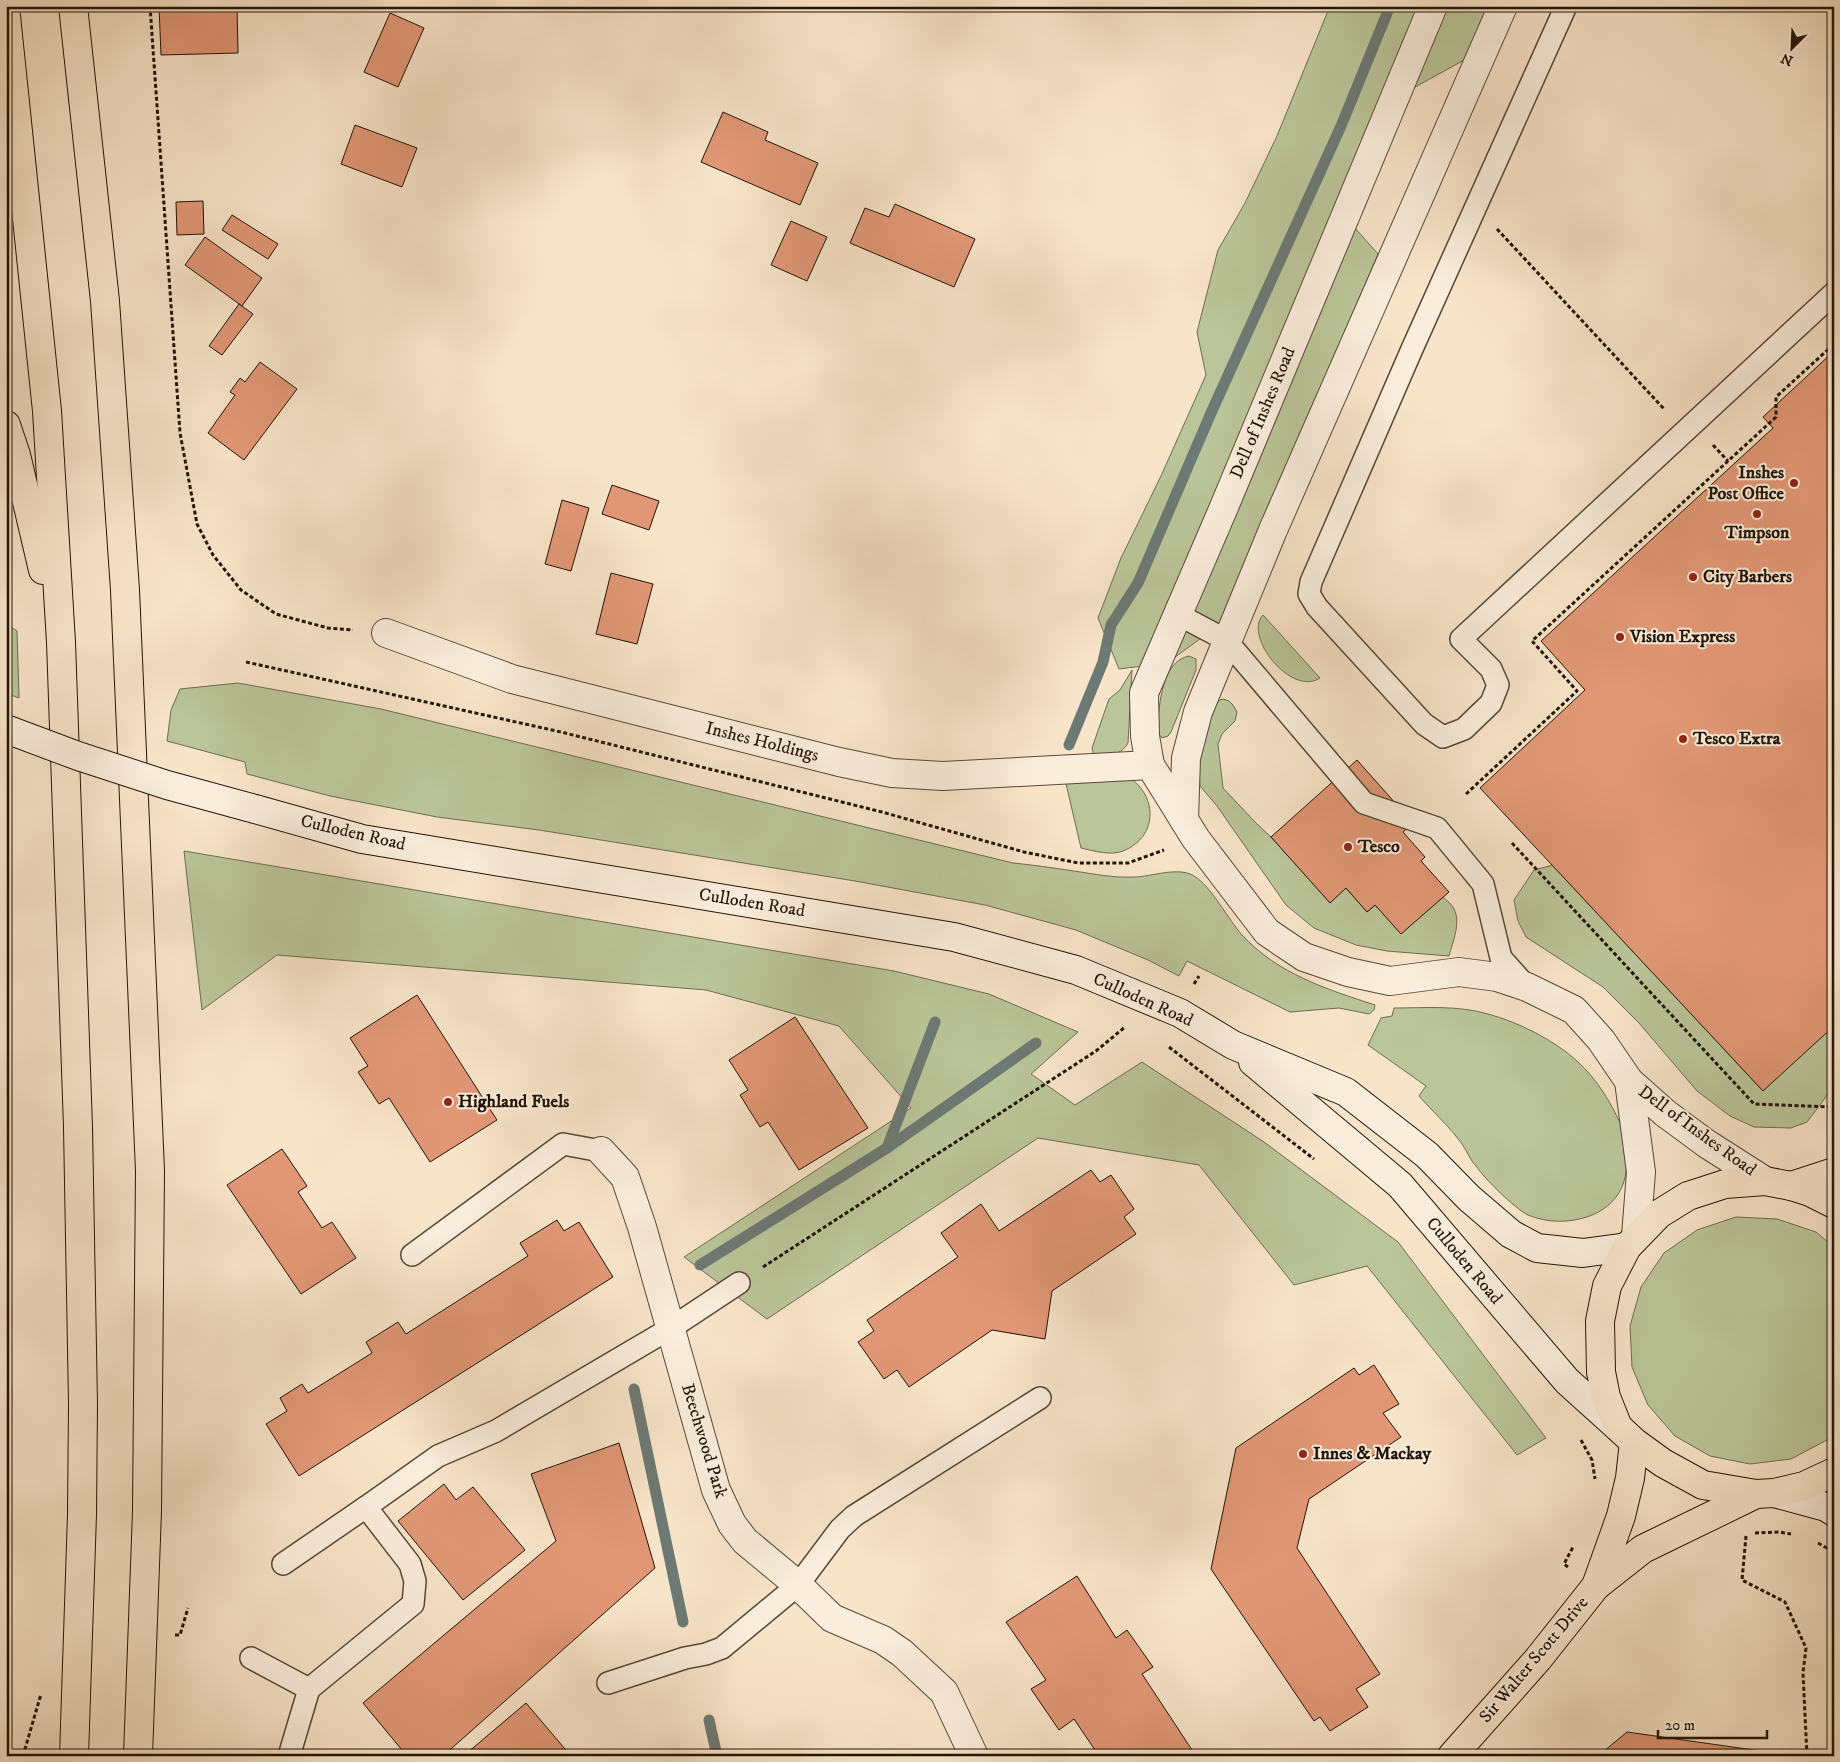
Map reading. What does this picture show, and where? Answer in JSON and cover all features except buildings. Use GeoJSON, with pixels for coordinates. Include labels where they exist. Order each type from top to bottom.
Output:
{"type":"FeatureCollection","features":[{"type":"Feature","properties":{"kind":"main road"},"geometry":{"type":"LineString","coordinates":[[73,6],[105,302],[124,570],[150,1171],[147,1511],[138,1756]]}},
{"type":"Feature","properties":{"kind":"main road"},"geometry":{"type":"LineString","coordinates":[[6,16],[47,411],[61,642],[78,1127],[83,1404],[82,1514],[74,1756]]}},
{"type":"Feature","properties":{"kind":"main road"},"geometry":{"type":"LineString","coordinates":[[6,425],[16,455],[61,642]]}},
{"type":"Feature","properties":{"kind":"main road"},"geometry":{"type":"LineString","coordinates":[[1834,1172],[1778,1184],[1725,1184],[1688,1196],[1659,1214],[1632,1241],[1607,1286],[1600,1321],[1600,1372],[1606,1397],[1626,1435],[1662,1463],[1703,1485],[1765,1494],[1804,1486],[1834,1472]]}},
{"type":"Feature","properties":{"kind":"main road"},"geometry":{"type":"LineString","coordinates":[[1778,1184],[1810,1192],[1834,1204]]}},
{"type":"Feature","properties":{"kind":"main road","name":"Sir Walter Scott Drive"},"geometry":{"type":"LineString","coordinates":[[1596,1586],[1623,1507],[1630,1478],[1626,1435]]}},
{"type":"Feature","properties":{"kind":"main road","name":"Sir Walter Scott Drive"},"geometry":{"type":"LineString","coordinates":[[1452,1756],[1538,1659],[1596,1586],[1643,1550],[1765,1494]]}},
{"type":"Feature","properties":{"kind":"street","name":"Dell of Inshes Road"},"geometry":{"type":"LineString","coordinates":[[1433,6],[1179,615],[1144,693],[1144,736],[1150,765],[1190,829],[1267,932],[1304,957],[1348,972],[1390,981],[1459,972],[1497,977],[1527,986],[1574,1010],[1602,1040],[1628,1081],[1665,1113],[1707,1144],[1778,1184]]}},
{"type":"Feature","properties":{"kind":"street"},"geometry":{"type":"LineString","coordinates":[[1190,829],[1186,758],[1198,712],[1226,640],[1273,530],[1502,6]]}},
{"type":"Feature","properties":{"kind":"street","name":"Inshes Holdings"},"geometry":{"type":"LineString","coordinates":[[386,633],[512,678],[892,773],[943,776],[1150,765]]}},
{"type":"Feature","properties":{"kind":"street","name":"Culloden Road"},"geometry":{"type":"LineString","coordinates":[[6,729],[78,756],[167,785],[362,839],[954,937],[1076,970],[1180,1013],[1233,1045],[1346,1092],[1427,1155],[1469,1198],[1511,1234],[1537,1248],[1583,1253],[1632,1241]]}},
{"type":"Feature","properties":{"kind":"street","name":"Culloden Road"},"geometry":{"type":"LineString","coordinates":[[1233,1045],[1400,1185],[1567,1381],[1626,1435]]}},
{"type":"Feature","properties":{"kind":"street","name":"Dell of Inshes Road"},"geometry":{"type":"LineString","coordinates":[[1628,1081],[1641,1172],[1632,1241]]}},
{"type":"Feature","properties":{"kind":"street","name":"Beechwood Park"},"geometry":{"type":"LineString","coordinates":[[601,1151],[625,1177],[642,1226],[716,1490],[732,1524],[745,1541],[798,1585],[832,1618],[882,1640],[902,1653],[944,1692],[974,1756]]}},
{"type":"Feature","properties":{"kind":"street"},"geometry":{"type":"LineString","coordinates":[[1765,1494],[1826,1507],[1834,1512]]}},
{"type":"Feature","properties":{"kind":"lane"},"geometry":{"type":"LineString","coordinates":[[1566,6],[1400,376],[1311,582],[1309,594],[1317,607],[1424,724],[1443,737],[1464,729],[1491,703],[1498,685],[1491,669],[1461,639],[1834,293]]}},
{"type":"Feature","properties":{"kind":"lane"},"geometry":{"type":"LineString","coordinates":[[1179,615],[1226,640],[1364,803],[1438,828],[1483,884],[1501,958],[1527,986]]}},
{"type":"Feature","properties":{"kind":"lane"},"geometry":{"type":"LineString","coordinates":[[412,1255],[563,1144],[601,1151]]}},
{"type":"Feature","properties":{"kind":"lane"},"geometry":{"type":"LineString","coordinates":[[284,1564],[438,1456],[496,1431],[670,1328],[739,1282]]}},
{"type":"Feature","properties":{"kind":"lane"},"geometry":{"type":"LineString","coordinates":[[608,1682],[722,1648],[798,1585],[840,1529],[854,1516],[1040,1398]]}},
{"type":"Feature","properties":{"kind":"lane"},"geometry":{"type":"LineString","coordinates":[[289,1756],[309,1689],[413,1604],[415,1581],[410,1564],[366,1507]]}},
{"type":"Feature","properties":{"kind":"lane"},"geometry":{"type":"LineString","coordinates":[[251,1658],[309,1689]]}},
{"type":"Feature","properties":{"kind":"path"},"geometry":{"type":"LineString","coordinates":[[150,6],[180,433],[197,524],[212,555],[240,590],[276,614],[328,628],[386,633]]}},
{"type":"Feature","properties":{"kind":"path"},"geometry":{"type":"LineString","coordinates":[[1497,229],[1668,414],[1676,405],[1728,461]]}},
{"type":"Feature","properties":{"kind":"path"},"geometry":{"type":"LineString","coordinates":[[1466,794],[1577,691],[1532,642],[1776,417],[1776,397],[1834,344]]}},
{"type":"Feature","properties":{"kind":"path"},"geometry":{"type":"LineString","coordinates":[[246,662],[561,732],[882,812],[1024,852],[1078,863],[1128,863],[1190,829]]}},
{"type":"Feature","properties":{"kind":"path"},"geometry":{"type":"LineString","coordinates":[[1512,843],[1754,1104],[1834,1107]]}},
{"type":"Feature","properties":{"kind":"path"},"geometry":{"type":"LineString","coordinates":[[1117,1023],[1133,1030]]}},
{"type":"Feature","properties":{"kind":"path"},"geometry":{"type":"LineString","coordinates":[[739,1282],[1096,1052],[1125,1027]]}},
{"type":"Feature","properties":{"kind":"path"},"geometry":{"type":"LineString","coordinates":[[1165,1044],[1316,1160]]}},
{"type":"Feature","properties":{"kind":"path"},"geometry":{"type":"LineString","coordinates":[[1578,1434],[1592,1460],[1596,1487]]}},
{"type":"Feature","properties":{"kind":"path"},"geometry":{"type":"LineString","coordinates":[[1746,1533],[1742,1580],[1785,1602],[1806,1648],[1803,1673],[1807,1756]]}},
{"type":"Feature","properties":{"kind":"path"},"geometry":{"type":"LineString","coordinates":[[1575,1542],[1564,1564],[1596,1586]]}},
{"type":"Feature","properties":{"kind":"green space"},"geometry":{"type":"Polygon","coordinates":[[[1330,6],[1491,6],[1466,59],[1408,91],[1354,227],[1378,254],[1219,625],[1167,663],[1119,669],[1098,618],[1121,558],[1161,476],[1206,375],[1197,332],[1218,250],[1245,203],[1277,136],[1330,6]]]}},
{"type":"Feature","properties":{"kind":"green space"},"geometry":{"type":"Polygon","coordinates":[[[1263,615],[1320,678],[1308,682],[1296,679],[1284,672],[1273,662],[1259,636],[1259,625],[1263,615]]]}},
{"type":"Feature","properties":{"kind":"green space"},"geometry":{"type":"Polygon","coordinates":[[[6,624],[17,631],[19,698],[6,693],[6,624]]]}},
{"type":"Feature","properties":{"kind":"green space"},"geometry":{"type":"Polygon","coordinates":[[[1189,656],[1196,659],[1196,670],[1171,732],[1168,736],[1162,738],[1158,733],[1157,727],[1161,696],[1167,675],[1173,666],[1189,656]]]}},
{"type":"Feature","properties":{"kind":"green space"},"geometry":{"type":"Polygon","coordinates":[[[1132,670],[1128,743],[1118,753],[1094,756],[1092,748],[1109,699],[1120,690],[1132,670]]]}},
{"type":"Feature","properties":{"kind":"green space"},"geometry":{"type":"Polygon","coordinates":[[[238,683],[381,709],[1013,863],[1119,877],[1141,877],[1172,872],[1188,873],[1207,887],[1242,935],[1256,949],[1304,979],[1375,1005],[1374,1010],[1369,1014],[1339,1008],[1290,1012],[1187,961],[1179,976],[1148,960],[1076,930],[985,905],[855,881],[539,830],[437,817],[330,796],[247,774],[245,762],[167,741],[171,710],[180,689],[238,683]]]}},
{"type":"Feature","properties":{"kind":"green space"},"geometry":{"type":"Polygon","coordinates":[[[1223,699],[1229,701],[1237,712],[1235,721],[1222,734],[1218,744],[1223,788],[1330,902],[1346,888],[1367,912],[1375,905],[1443,897],[1453,907],[1457,920],[1456,932],[1449,956],[1387,951],[1356,945],[1314,928],[1286,905],[1217,806],[1200,786],[1198,752],[1209,710],[1217,701],[1223,699]]]}},
{"type":"Feature","properties":{"kind":"green space"},"geometry":{"type":"Polygon","coordinates":[[[1064,775],[1129,777],[1139,785],[1149,806],[1148,827],[1143,836],[1134,845],[1123,851],[1113,853],[1081,848],[1064,775]]]}},
{"type":"Feature","properties":{"kind":"green space"},"geometry":{"type":"Polygon","coordinates":[[[184,851],[894,971],[989,994],[1078,1032],[1031,1074],[1075,1105],[1142,1062],[1264,1142],[1398,1242],[1546,1438],[1517,1455],[1367,1266],[1294,1285],[1199,1165],[1038,1138],[767,1319],[684,1257],[911,1108],[839,1026],[706,990],[277,955],[202,1010],[184,851]]]}},
{"type":"Feature","properties":{"kind":"green space"},"geometry":{"type":"Polygon","coordinates":[[[1553,865],[1763,1091],[1834,1020],[1834,1085],[1807,1122],[1791,1128],[1754,1127],[1730,1116],[1697,1091],[1639,1023],[1603,987],[1526,937],[1518,921],[1514,900],[1534,870],[1553,865]]]}},
{"type":"Feature","properties":{"kind":"green space"},"geometry":{"type":"Polygon","coordinates":[[[1394,1008],[1453,1008],[1488,1014],[1535,1033],[1568,1053],[1591,1076],[1604,1093],[1624,1132],[1627,1161],[1626,1172],[1620,1191],[1614,1199],[1598,1212],[1587,1217],[1558,1221],[1543,1220],[1528,1215],[1508,1200],[1480,1172],[1457,1138],[1419,1096],[1426,1086],[1368,1045],[1381,1018],[1392,1016],[1394,1008]]]}},
{"type":"Feature","properties":{"kind":"green space"},"geometry":{"type":"Polygon","coordinates":[[[1736,1217],[1777,1219],[1816,1232],[1834,1247],[1834,1434],[1827,1440],[1791,1459],[1750,1464],[1710,1456],[1675,1436],[1648,1405],[1632,1367],[1630,1326],[1641,1287],[1664,1253],[1697,1230],[1736,1217]]]}},
{"type":"Feature","properties":{"kind":"green space"},"geometry":{"type":"Polygon","coordinates":[[[6,1315],[12,1389],[6,1620],[6,1315]]]}},
{"type":"Feature","properties":{"kind":"waterway"},"geometry":{"type":"LineString","coordinates":[[1069,745],[1103,662],[1111,625],[1138,583],[1211,413],[1341,126],[1390,6]]}},
{"type":"Feature","properties":{"kind":"waterway"},"geometry":{"type":"LineString","coordinates":[[700,1265],[887,1148],[935,1022]]}},
{"type":"Feature","properties":{"kind":"waterway"},"geometry":{"type":"LineString","coordinates":[[887,1148],[1036,1043]]}},
{"type":"Feature","properties":{"kind":"waterway"},"geometry":{"type":"LineString","coordinates":[[634,1389],[683,1622]]}},
{"type":"Feature","properties":{"kind":"waterway"},"geometry":{"type":"LineString","coordinates":[[709,1720],[717,1756]]}},
{"type":"Feature","properties":{"kind":"place","name":"Inshes Post Office"},"geometry":{"type":"Point","coordinates":[1794,483]}},
{"type":"Feature","properties":{"kind":"place","name":"Timpson"},"geometry":{"type":"Point","coordinates":[1757,514]}},
{"type":"Feature","properties":{"kind":"place","name":"City Barbers"},"geometry":{"type":"Point","coordinates":[1693,577]}},
{"type":"Feature","properties":{"kind":"place","name":"Vision Express"},"geometry":{"type":"Point","coordinates":[1620,637]}},
{"type":"Feature","properties":{"kind":"place","name":"Tesco Extra"},"geometry":{"type":"Point","coordinates":[1683,739]}},
{"type":"Feature","properties":{"kind":"place","name":"Tesco"},"geometry":{"type":"Point","coordinates":[1348,847]}},
{"type":"Feature","properties":{"kind":"place","name":"Highland Fuels"},"geometry":{"type":"Point","coordinates":[448,1102]}},
{"type":"Feature","properties":{"kind":"place","name":"Innes & Mackay"},"geometry":{"type":"Point","coordinates":[1303,1454]}}]}
